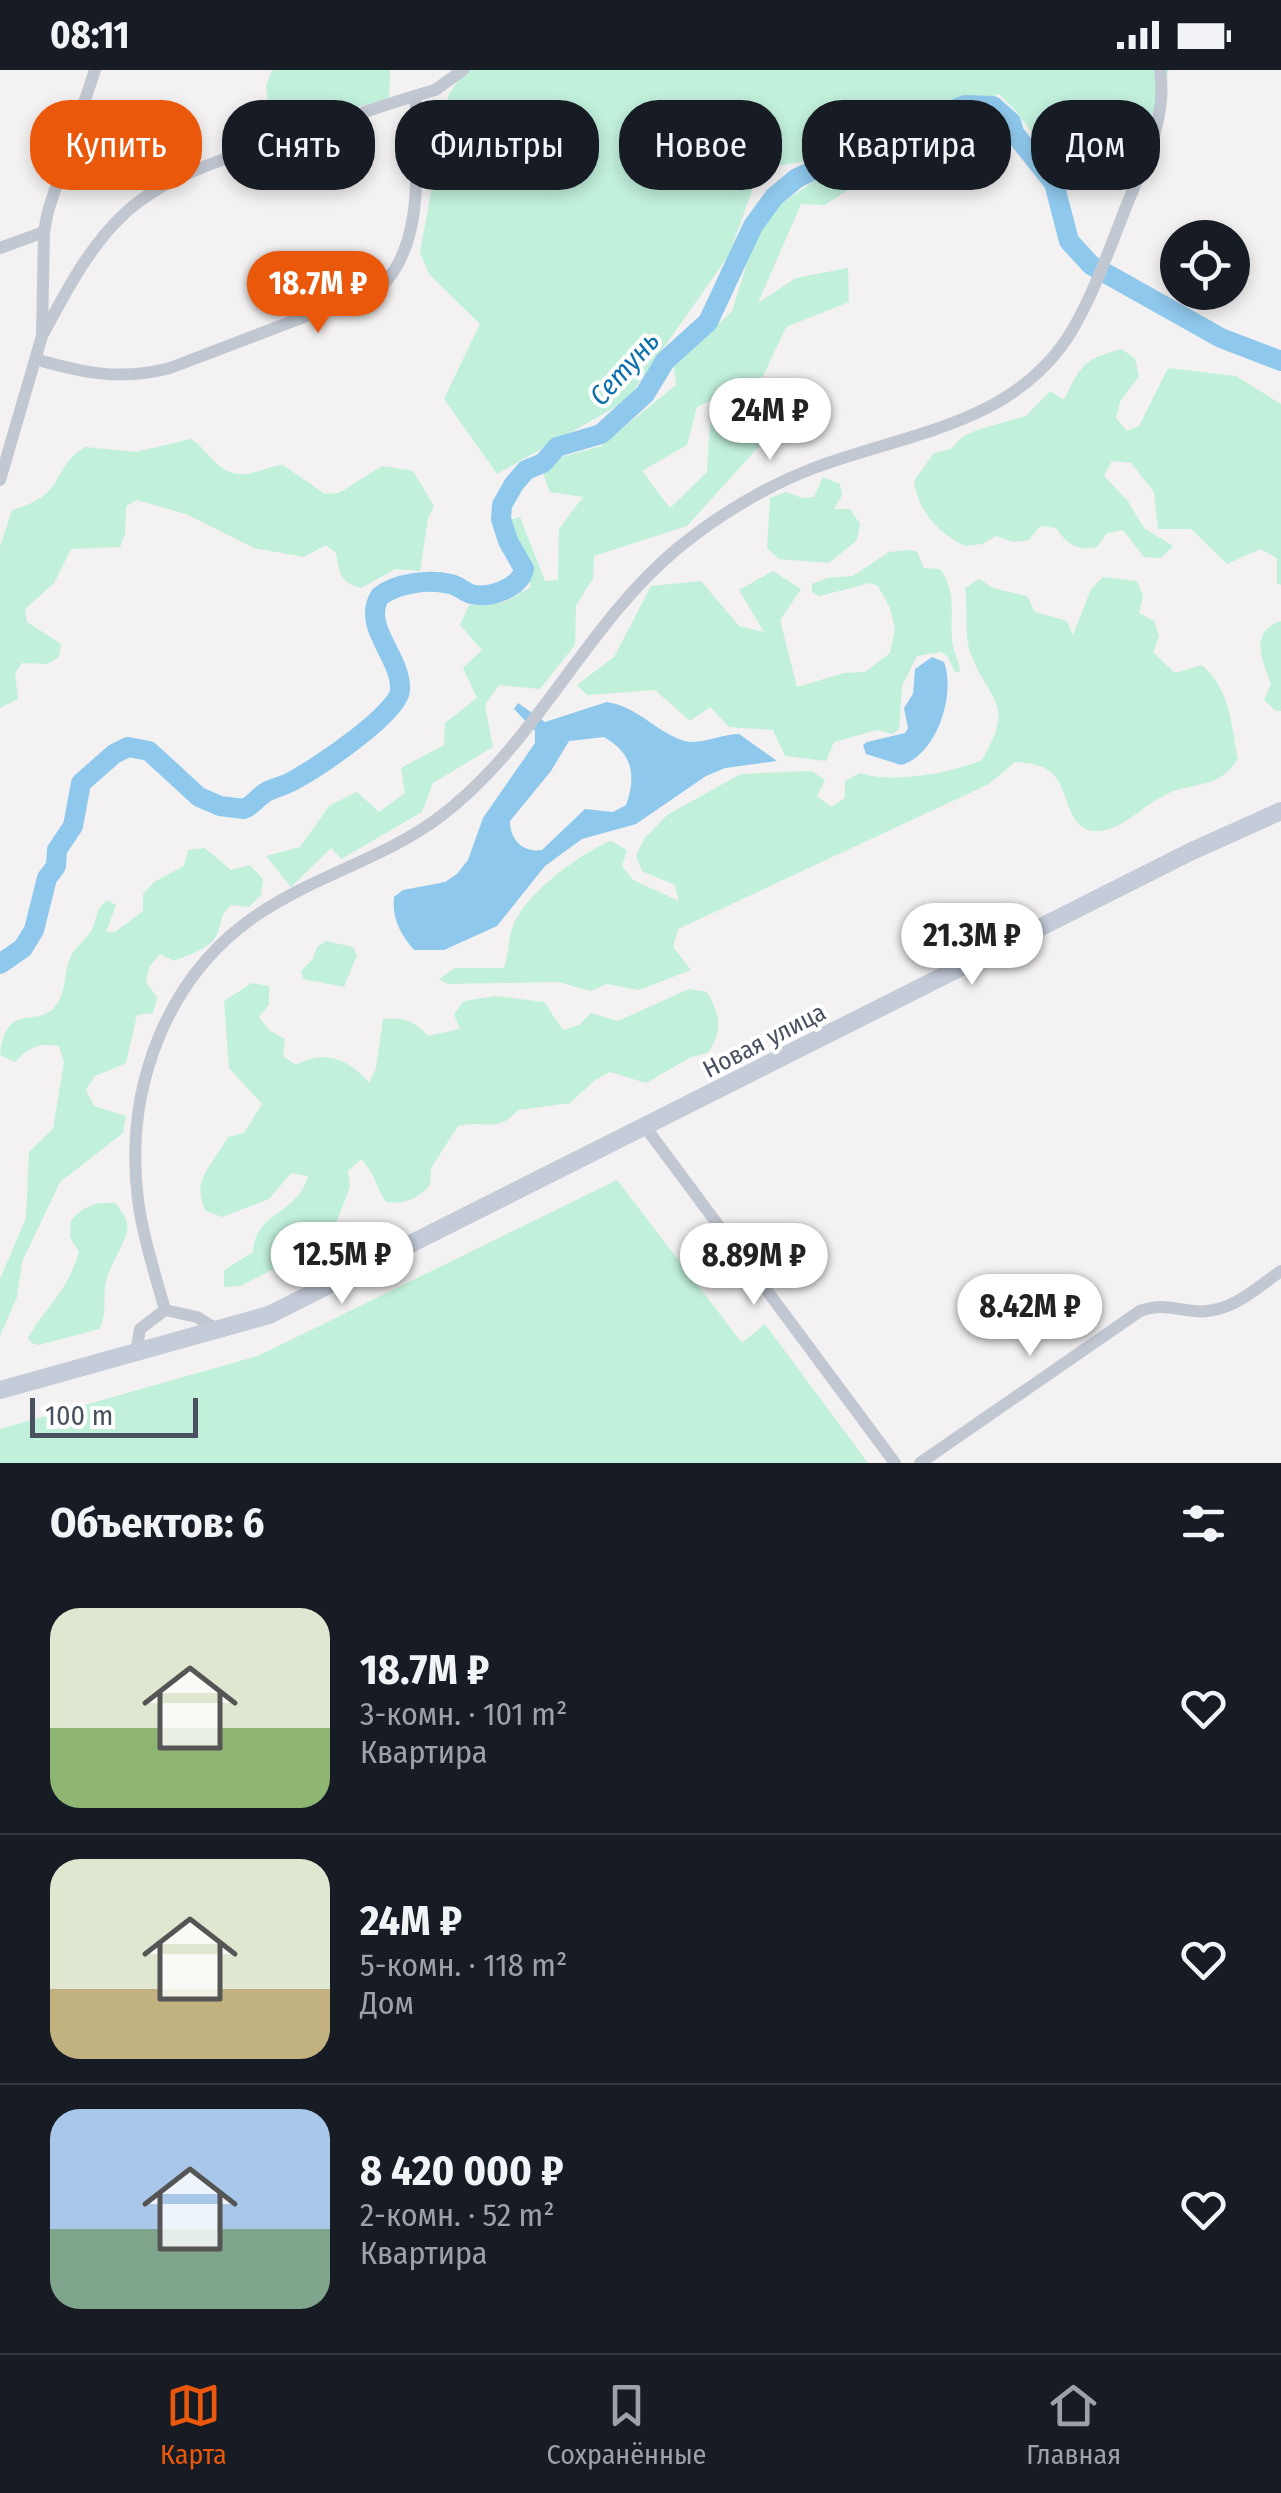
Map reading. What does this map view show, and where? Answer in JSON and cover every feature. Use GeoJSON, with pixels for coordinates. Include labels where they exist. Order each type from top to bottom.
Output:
{"type":"FeatureCollection","features":[{"type":"Feature","properties":{"kind":"street"},"geometry":{"type":"LineString","coordinates":[[42,336],[44,232],[95,70]]}},
{"type":"Feature","properties":{"kind":"street"},"geometry":{"type":"LineString","coordinates":[[0,480],[42,336],[71,282],[122,216],[151,194],[213,163],[435,90],[462,70]]}},
{"type":"Feature","properties":{"kind":"street"},"geometry":{"type":"LineString","coordinates":[[165,1310],[138,1204],[135,1126],[140,1086],[154,1045],[196,972],[238,929],[309,884],[370,858],[443,815],[522,732],[630,592],[711,522],[744,500],[816,467],[940,429],[995,404],[1051,358],[1062,346],[1114,238],[1162,108],[1160,70]]}},
{"type":"Feature","properties":{"kind":"street"},"geometry":{"type":"LineString","coordinates":[[35,360],[81,372],[139,376],[223,349],[380,288],[399,264],[412,228],[416,96]]}},
{"type":"Feature","properties":{"kind":"street"},"geometry":{"type":"LineString","coordinates":[[0,248],[44,232]]}},
{"type":"Feature","properties":{"kind":"street","name":"Новая улица"},"geometry":{"type":"LineString","coordinates":[[0,1390],[269,1315],[1144,874],[1280,813]]}},
{"type":"Feature","properties":{"kind":"street"},"geometry":{"type":"LineString","coordinates":[[646,1128],[896,1463]]}},
{"type":"Feature","properties":{"kind":"street"},"geometry":{"type":"LineString","coordinates":[[920,1463],[1140,1312],[1163,1304],[1195,1311],[1231,1306],[1281,1271]]}},
{"type":"Feature","properties":{"kind":"street"},"geometry":{"type":"LineString","coordinates":[[165,1310],[198,1317],[218,1330]]}},
{"type":"Feature","properties":{"kind":"street"},"geometry":{"type":"LineString","coordinates":[[136,1353],[140,1330],[165,1310]]}},
{"type":"Feature","properties":{"kind":"green space"},"geometry":{"type":"Polygon","coordinates":[[[272,70],[390,70],[389,99],[375,102],[268,100],[266,86],[272,70]]]}},
{"type":"Feature","properties":{"kind":"green space"},"geometry":{"type":"Polygon","coordinates":[[[465,70],[1169,70],[1158,100],[1031,100],[1031,132],[1011,106],[1011,100],[999,94],[982,100],[802,100],[802,162],[782,165],[782,100],[619,100],[619,190],[752,190],[729,255],[626,401],[497,474],[444,399],[480,324],[429,274],[420,252],[431,190],[599,190],[599,100],[448,100],[465,70]]]}},
{"type":"Feature","properties":{"kind":"green space"},"geometry":{"type":"Polygon","coordinates":[[[802,190],[848,190],[825,205],[801,204],[758,303],[796,278],[848,268],[849,302],[786,327],[763,376],[697,407],[687,445],[642,471],[670,508],[707,472],[710,423],[751,406],[762,443],[687,526],[594,556],[593,578],[576,606],[575,645],[540,689],[499,685],[485,705],[493,747],[433,783],[422,812],[341,859],[331,848],[291,887],[266,856],[300,847],[329,806],[357,792],[379,812],[405,793],[401,768],[444,745],[445,723],[477,698],[463,668],[482,650],[460,625],[469,605],[505,602],[531,587],[506,521],[520,517],[545,581],[558,580],[559,529],[583,497],[550,492],[543,473],[562,457],[601,446],[676,385],[674,366],[732,311],[753,244],[777,207],[802,190]]]}},
{"type":"Feature","properties":{"kind":"green space"},"geometry":{"type":"Polygon","coordinates":[[[1122,349],[1135,359],[1139,376],[1120,402],[1116,418],[1127,431],[1139,426],[1168,368],[1236,376],[1281,404],[1281,585],[1277,584],[1277,558],[1260,549],[1227,564],[1191,529],[1158,529],[1154,492],[1131,463],[1112,461],[1104,476],[1127,500],[1144,528],[1173,546],[1161,558],[1144,557],[1123,530],[1107,533],[1097,547],[1090,548],[1074,545],[1056,528],[1040,526],[1029,540],[1013,542],[996,536],[982,544],[965,546],[938,528],[925,511],[914,481],[934,453],[951,449],[962,437],[977,430],[1026,416],[1050,391],[1064,400],[1085,365],[1122,349]]]}},
{"type":"Feature","properties":{"kind":"green space"},"geometry":{"type":"Polygon","coordinates":[[[191,439],[226,470],[248,474],[283,465],[325,494],[339,493],[382,466],[413,471],[434,506],[428,518],[420,571],[395,569],[361,588],[345,580],[336,553],[326,545],[304,557],[254,548],[186,514],[137,500],[126,506],[125,534],[120,547],[71,549],[54,583],[25,609],[27,622],[61,644],[59,657],[48,664],[22,663],[15,673],[18,699],[0,708],[0,547],[12,510],[42,497],[85,447],[136,452],[191,439]]]}},
{"type":"Feature","properties":{"kind":"green space"},"geometry":{"type":"Polygon","coordinates":[[[823,477],[840,484],[842,495],[834,509],[850,509],[860,524],[857,540],[829,563],[779,559],[767,548],[770,498],[786,492],[802,498],[814,497],[823,477]]]}},
{"type":"Feature","properties":{"kind":"green space"},"geometry":{"type":"Polygon","coordinates":[[[889,552],[917,552],[924,568],[940,569],[945,577],[951,595],[953,644],[960,672],[955,672],[941,652],[917,656],[902,686],[899,729],[893,734],[877,730],[834,742],[826,761],[785,756],[773,730],[729,727],[710,707],[690,721],[655,690],[587,695],[577,685],[614,657],[651,586],[701,581],[739,626],[764,632],[739,590],[773,571],[801,589],[780,620],[797,687],[844,673],[865,672],[890,653],[895,629],[890,608],[878,586],[870,583],[820,596],[812,592],[812,584],[827,578],[853,576],[889,552]]]}},
{"type":"Feature","properties":{"kind":"green space"},"geometry":{"type":"Polygon","coordinates":[[[1103,577],[1137,581],[1143,596],[1139,613],[1154,621],[1159,636],[1153,652],[1175,673],[1202,665],[1224,696],[1238,759],[1213,781],[1165,795],[1112,828],[1087,830],[1074,817],[1053,774],[1038,766],[1015,762],[989,784],[678,929],[673,947],[691,970],[639,990],[607,984],[591,991],[558,982],[448,984],[439,979],[455,968],[504,968],[512,929],[527,903],[569,865],[611,841],[627,850],[622,866],[633,880],[679,901],[675,885],[642,871],[636,856],[644,839],[667,815],[741,774],[811,771],[825,780],[817,796],[831,807],[845,798],[845,781],[860,773],[922,776],[982,760],[992,740],[998,713],[970,652],[965,588],[979,579],[993,588],[1027,596],[1035,612],[1067,621],[1073,635],[1091,589],[1103,577]]]}},
{"type":"Feature","properties":{"kind":"green space"},"geometry":{"type":"Polygon","coordinates":[[[1281,621],[1281,711],[1276,711],[1264,700],[1271,684],[1261,640],[1264,632],[1281,621]]]}},
{"type":"Feature","properties":{"kind":"green space"},"geometry":{"type":"Polygon","coordinates":[[[205,848],[231,870],[250,865],[263,879],[261,895],[249,907],[231,905],[214,939],[204,948],[174,961],[160,954],[149,967],[146,983],[157,997],[153,1013],[137,1015],[126,1063],[95,1076],[86,1090],[94,1106],[126,1116],[123,1133],[60,1182],[22,1262],[17,1297],[0,1336],[0,1279],[26,1218],[29,1152],[53,1129],[64,1062],[59,1046],[40,1045],[15,1062],[0,1055],[3,1038],[16,1021],[50,1012],[57,1004],[70,958],[91,931],[107,900],[116,905],[106,932],[115,932],[143,911],[143,894],[154,882],[184,866],[188,850],[205,848]]]}},
{"type":"Feature","properties":{"kind":"green space"},"geometry":{"type":"Polygon","coordinates":[[[326,941],[353,947],[357,955],[344,987],[303,979],[301,971],[313,959],[317,947],[326,941]]]}},
{"type":"Feature","properties":{"kind":"green space"},"geometry":{"type":"Polygon","coordinates":[[[252,983],[269,986],[269,1004],[259,1017],[270,1031],[285,1039],[283,1056],[296,1065],[316,1058],[336,1059],[369,1083],[376,1068],[383,1019],[408,1021],[428,1036],[460,1029],[454,1014],[464,1001],[495,996],[544,1002],[563,1030],[579,1025],[591,1013],[618,1021],[689,989],[707,992],[715,1008],[718,1031],[707,1053],[691,1057],[646,1083],[610,1072],[570,1103],[518,1110],[497,1124],[458,1126],[431,1168],[430,1185],[410,1200],[386,1202],[361,1159],[348,1171],[350,1187],[329,1241],[240,1286],[224,1287],[224,1270],[253,1252],[261,1228],[295,1199],[308,1176],[291,1173],[269,1199],[222,1217],[206,1211],[202,1200],[202,1182],[210,1164],[228,1137],[244,1133],[262,1104],[229,1068],[224,1001],[252,983]]]}},
{"type":"Feature","properties":{"kind":"green space"},"geometry":{"type":"Polygon","coordinates":[[[617,1180],[742,1343],[765,1324],[868,1463],[0,1463],[0,1429],[258,1356],[617,1180]]]}},
{"type":"Feature","properties":{"kind":"green space"},"geometry":{"type":"Polygon","coordinates":[[[98,1203],[115,1203],[127,1227],[108,1276],[99,1329],[39,1345],[32,1343],[28,1338],[62,1289],[79,1252],[70,1237],[71,1220],[98,1203]]]}},
{"type":"Feature","properties":{"kind":"water"},"geometry":{"type":"Polygon","coordinates":[[[932,657],[944,662],[947,675],[945,706],[934,736],[914,759],[901,765],[866,754],[863,745],[867,742],[905,733],[908,728],[904,708],[913,694],[915,669],[932,657]]]}},
{"type":"Feature","properties":{"kind":"water"},"geometry":{"type":"Polygon","coordinates":[[[607,702],[628,709],[685,741],[739,734],[777,761],[725,768],[706,776],[636,824],[582,839],[545,866],[497,926],[444,950],[414,950],[398,925],[394,897],[403,890],[445,882],[468,860],[483,818],[535,743],[535,731],[514,709],[518,703],[545,722],[607,702]],[[604,737],[569,741],[551,771],[510,821],[519,844],[542,850],[585,809],[613,812],[626,805],[630,766],[604,737]]]}},
{"type":"Feature","properties":{"kind":"waterway","name":"Сетунь"},"geometry":{"type":"LineString","coordinates":[[0,964],[23,948],[34,930],[47,878],[56,866],[57,850],[73,826],[81,783],[114,754],[128,747],[149,751],[199,797],[220,806],[244,809],[321,763],[386,712],[400,690],[395,666],[375,619],[380,596],[404,585],[433,582],[487,595],[517,582],[524,569],[501,519],[502,505],[514,484],[557,447],[601,434],[645,394],[665,361],[708,322],[753,226],[774,197],[797,178],[875,141],[965,105],[993,106],[1011,122],[1014,133],[1054,183],[1069,241],[1091,265],[1221,338],[1281,361]]}}]}
